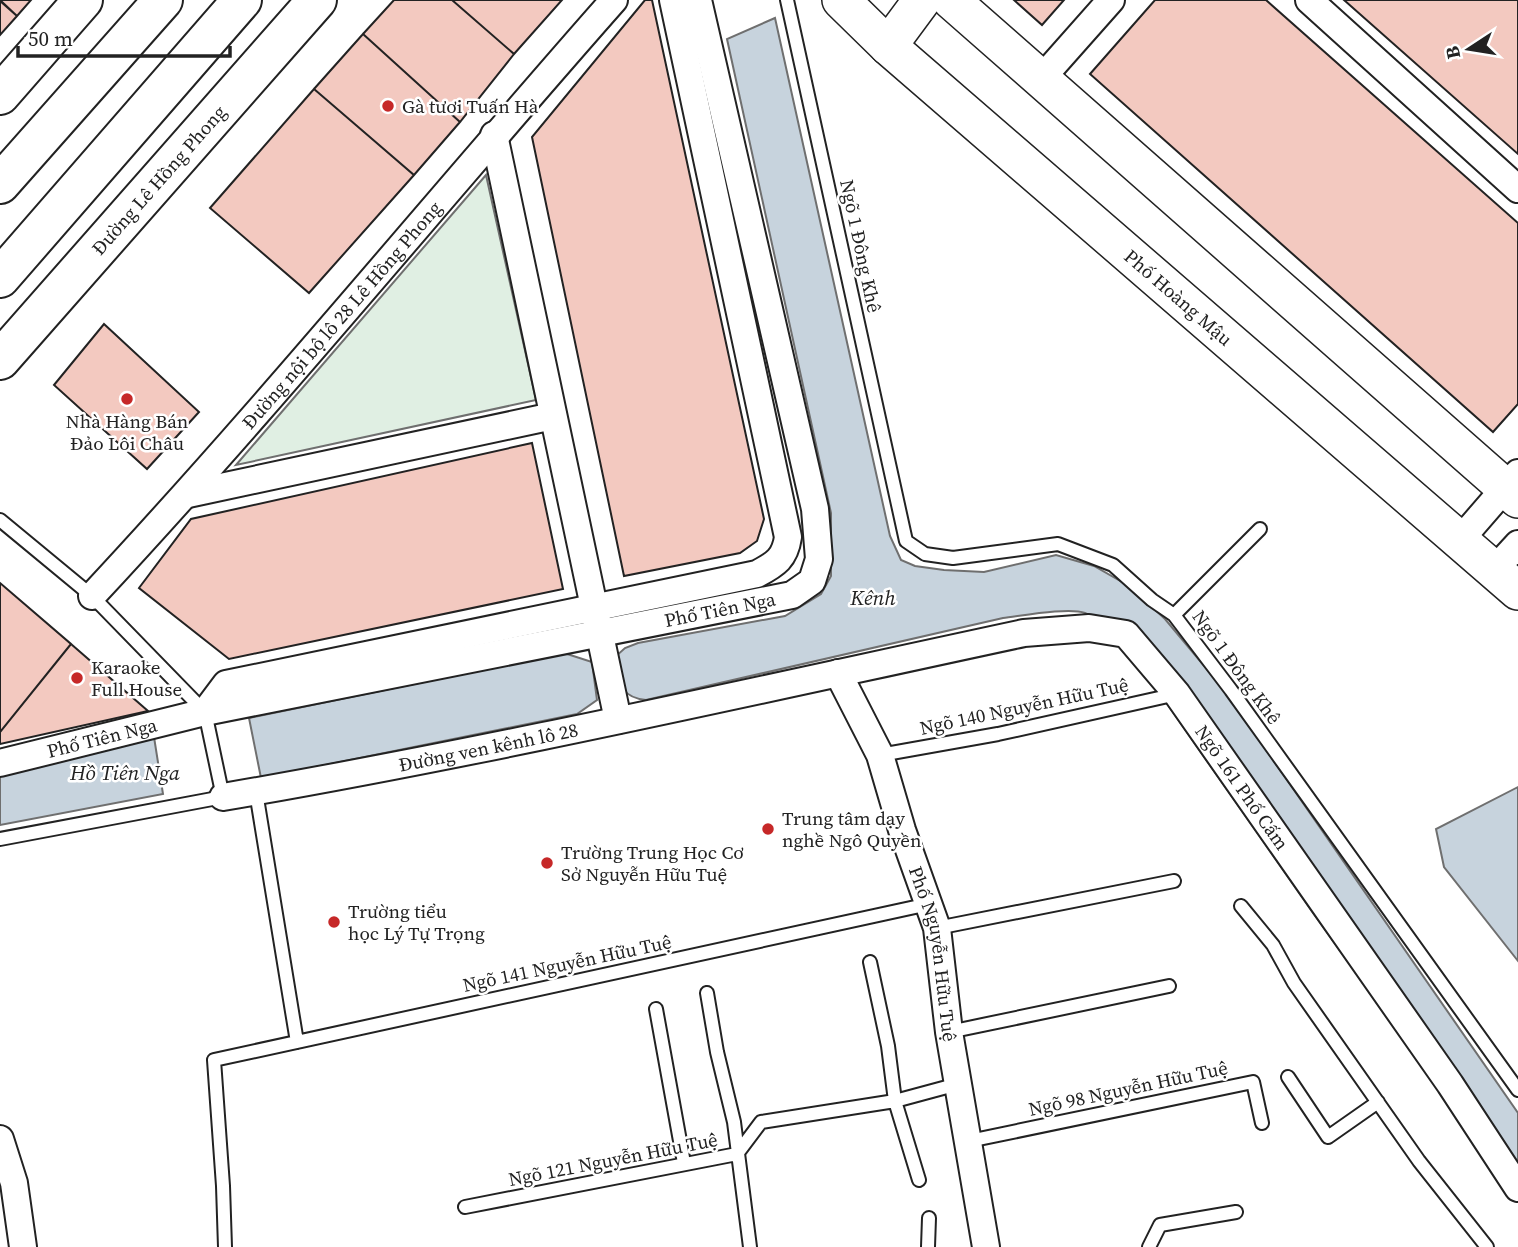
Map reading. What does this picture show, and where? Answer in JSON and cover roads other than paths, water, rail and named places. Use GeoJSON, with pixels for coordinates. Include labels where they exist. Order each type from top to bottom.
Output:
{"type":"FeatureCollection","features":[{"type":"Feature","properties":{"kind":"main road"},"geometry":{"type":"LineString","coordinates":[[0,95],[83,0]]}},
{"type":"Feature","properties":{"kind":"main road"},"geometry":{"type":"LineString","coordinates":[[0,184],[163,0]]}},
{"type":"Feature","properties":{"kind":"main road"},"geometry":{"type":"LineString","coordinates":[[0,278],[242,0]]}},
{"type":"Feature","properties":{"kind":"main road","name":"Đường Lê Hồng Phong"},"geometry":{"type":"LineString","coordinates":[[0,360],[317,0]]}},
{"type":"Feature","properties":{"kind":"street","name":"Đường nội bộ lô 28 Lê Hồng Phong"},"geometry":{"type":"LineString","coordinates":[[92,596],[188,494],[494,135],[614,0]]}},
{"type":"Feature","properties":{"kind":"street","name":"Phố Tiên Nga"},"geometry":{"type":"LineString","coordinates":[[207,722],[226,684],[757,574],[775,565],[785,553],[788,537],[673,0]]}},
{"type":"Feature","properties":{"kind":"street","name":"Phố Tiên Nga"},"geometry":{"type":"LineString","coordinates":[[0,763],[207,722],[599,634],[792,595],[812,581],[819,559],[815,509],[698,0]]}},
{"type":"Feature","properties":{"kind":"street","name":"Phố Hoàng Mậu"},"geometry":{"type":"LineString","coordinates":[[841,0],[888,46],[1506,581]]}},
{"type":"Feature","properties":{"kind":"street"},"geometry":{"type":"LineString","coordinates":[[888,46],[922,0]]}},
{"type":"Feature","properties":{"kind":"street"},"geometry":{"type":"LineString","coordinates":[[951,0],[1514,487],[1460,540]]}},
{"type":"Feature","properties":{"kind":"street"},"geometry":{"type":"LineString","coordinates":[[1041,79],[1111,0]]}},
{"type":"Feature","properties":{"kind":"street"},"geometry":{"type":"LineString","coordinates":[[1309,0],[1518,188]]}},
{"type":"Feature","properties":{"kind":"street"},"geometry":{"type":"LineString","coordinates":[[494,135],[618,720]]}},
{"type":"Feature","properties":{"kind":"street"},"geometry":{"type":"LineString","coordinates":[[188,494],[553,416]]}},
{"type":"Feature","properties":{"kind":"street"},"geometry":{"type":"LineString","coordinates":[[1506,581],[1518,544]]}},
{"type":"Feature","properties":{"kind":"street","name":"Ngõ 161 Phố Cấm"},"geometry":{"type":"LineString","coordinates":[[838,673],[1024,633],[1089,628],[1126,634],[1177,694],[1450,1084],[1518,1188]]}},
{"type":"Feature","properties":{"kind":"street","name":"Đường ven kênh lô 28"},"geometry":{"type":"LineString","coordinates":[[222,792],[256,792],[304,784],[838,673]]}},
{"type":"Feature","properties":{"kind":"street","name":"Phố Nguyễn Hữu Tuệ"},"geometry":{"type":"LineString","coordinates":[[838,673],[880,755],[902,830],[933,916],[949,1032],[970,1141],[986,1247]]}},
{"type":"Feature","properties":{"kind":"street"},"geometry":{"type":"LineString","coordinates":[[0,1139],[14,1183],[23,1247]]}},
{"type":"Feature","properties":{"kind":"lane","name":"Ngõ 1 Đông Khê"},"geometry":{"type":"LineString","coordinates":[[788,0],[906,541],[925,554],[953,558],[1058,544],[1113,565],[1152,600],[1174,615],[1231,690],[1518,1090]]}},
{"type":"Feature","properties":{"kind":"lane"},"geometry":{"type":"LineString","coordinates":[[0,520],[92,596],[207,722],[222,792],[0,839]]}},
{"type":"Feature","properties":{"kind":"lane"},"geometry":{"type":"LineString","coordinates":[[1174,615],[1260,529]]}},
{"type":"Feature","properties":{"kind":"lane","name":"Ngõ 140 Nguyễn Hữu Tuệ"},"geometry":{"type":"LineString","coordinates":[[880,755],[998,734],[1177,694]]}},
{"type":"Feature","properties":{"kind":"lane"},"geometry":{"type":"LineString","coordinates":[[256,792],[298,1042]]}},
{"type":"Feature","properties":{"kind":"lane","name":"Ngõ 141 Nguyễn Hữu Tuệ"},"geometry":{"type":"LineString","coordinates":[[225,1247],[214,1060],[933,916],[1174,881]]}},
{"type":"Feature","properties":{"kind":"lane"},"geometry":{"type":"LineString","coordinates":[[1241,906],[1273,945],[1294,983],[1419,1161],[1487,1247]]}},
{"type":"Feature","properties":{"kind":"lane"},"geometry":{"type":"LineString","coordinates":[[870,962],[888,1046],[895,1101],[919,1180]]}},
{"type":"Feature","properties":{"kind":"lane"},"geometry":{"type":"LineString","coordinates":[[949,1032],[1169,986]]}},
{"type":"Feature","properties":{"kind":"lane"},"geometry":{"type":"LineString","coordinates":[[707,993],[734,1122],[750,1247]]}},
{"type":"Feature","properties":{"kind":"lane"},"geometry":{"type":"LineString","coordinates":[[656,1009],[684,1163]]}},
{"type":"Feature","properties":{"kind":"lane"},"geometry":{"type":"LineString","coordinates":[[1288,1077],[1328,1137],[1378,1102]]}},
{"type":"Feature","properties":{"kind":"lane","name":"Ngõ 98 Nguyễn Hữu Tuệ"},"geometry":{"type":"LineString","coordinates":[[970,1141],[1253,1082],[1262,1123]]}},
{"type":"Feature","properties":{"kind":"lane","name":"Ngõ 121 Nguyễn Hữu Tuệ"},"geometry":{"type":"LineString","coordinates":[[465,1207],[737,1154],[761,1122],[895,1101],[958,1084]]}},
{"type":"Feature","properties":{"kind":"lane"},"geometry":{"type":"LineString","coordinates":[[1149,1247],[1160,1225],[1237,1212]]}},
{"type":"Feature","properties":{"kind":"lane"},"geometry":{"type":"LineString","coordinates":[[928,1247],[929,1218]]}},
{"type":"Feature","properties":{"kind":"water","name":"Kênh"},"geometry":{"type":"Polygon","coordinates":[[[775,18],[890,536],[901,560],[915,566],[984,572],[1056,555],[1094,566],[1129,586],[1165,619],[1226,692],[1518,1113],[1518,1198],[1313,913],[1140,665],[1116,636],[1094,617],[1078,611],[1068,611],[1003,618],[646,700],[625,691],[615,657],[625,648],[638,643],[785,616],[821,594],[831,576],[831,513],[727,39],[775,18]]]}},
{"type":"Feature","properties":{"kind":"water"},"geometry":{"type":"Polygon","coordinates":[[[564,653],[592,662],[597,700],[577,714],[261,778],[249,718],[564,653]]]}},
{"type":"Feature","properties":{"kind":"water","name":"Hồ Tiên Nga"},"geometry":{"type":"Polygon","coordinates":[[[154,737],[163,794],[0,825],[0,776],[154,737]]]}},
{"type":"Feature","properties":{"kind":"water"},"geometry":{"type":"Polygon","coordinates":[[[1518,787],[1518,961],[1444,867],[1436,829],[1518,787]]]}},
{"type":"Feature","properties":{"kind":"place","name":"Gà tươi Tuấn Hà"},"geometry":{"type":"Point","coordinates":[388,106]}},
{"type":"Feature","properties":{"kind":"place","name":"Nhà Hàng Bán Đảo Lôi Châu"},"geometry":{"type":"Point","coordinates":[127,399]}},
{"type":"Feature","properties":{"kind":"place","name":"Karaoke Full House"},"geometry":{"type":"Point","coordinates":[77,678]}},
{"type":"Feature","properties":{"kind":"place","name":"Trung tâm dạy nghề Ngô Quyền"},"geometry":{"type":"Point","coordinates":[768,829]}},
{"type":"Feature","properties":{"kind":"place","name":"Trường Trung Học Cơ Sở Nguyễn Hữu Tuệ"},"geometry":{"type":"Point","coordinates":[547,863]}},
{"type":"Feature","properties":{"kind":"place","name":"Trường tiểu học Lý Tự Trọng"},"geometry":{"type":"Point","coordinates":[334,922]}}]}
